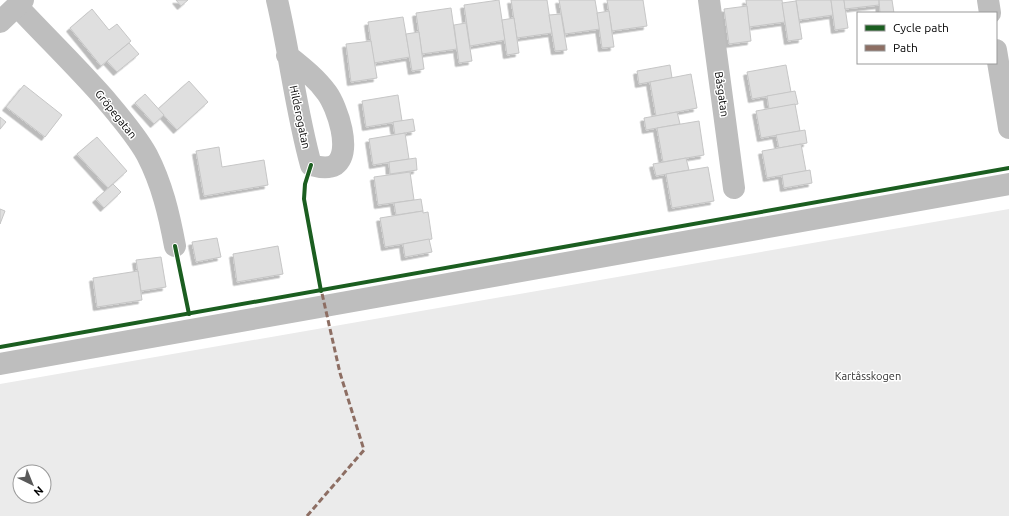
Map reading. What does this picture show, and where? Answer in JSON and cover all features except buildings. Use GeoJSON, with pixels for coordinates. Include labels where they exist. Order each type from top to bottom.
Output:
{"type":"FeatureCollection","features":[{"type":"Feature","properties":{"kind":"street","name":"Båsgatan"},"geometry":{"type":"LineString","coordinates":[[709,0],[734,188]]}},
{"type":"Feature","properties":{"kind":"street"},"geometry":{"type":"LineString","coordinates":[[988,0],[990,12]]}},
{"type":"Feature","properties":{"kind":"street"},"geometry":{"type":"LineString","coordinates":[[281,1],[287,55]]}},
{"type":"Feature","properties":{"kind":"street"},"geometry":{"type":"LineString","coordinates":[[0,22],[20,3]]}},
{"type":"Feature","properties":{"kind":"street","name":"Gröpegatan"},"geometry":{"type":"LineString","coordinates":[[20,3],[93,86],[133,134],[147,155],[159,181],[169,214],[175,246]]}},
{"type":"Feature","properties":{"kind":"street"},"geometry":{"type":"LineString","coordinates":[[997,56],[1009,128]]}},
{"type":"Feature","properties":{"kind":"street"},"geometry":{"type":"LineString","coordinates":[[0,364],[1009,184]]}},
{"type":"Feature","properties":{"kind":"green space","name":"Kartåsskogen"},"geometry":{"type":"Polygon","coordinates":[[[1009,209],[1009,516],[0,516],[0,384],[1009,209]]]}},
{"type":"Feature","properties":{"kind":"marked path"},"geometry":{"type":"LineString","coordinates":[[307,516],[364,450],[340,373],[321,289]]}},
{"type":"Feature","properties":{"kind":"cycle path"},"geometry":{"type":"LineString","coordinates":[[311,165],[305,184],[304,199],[321,291]]}},
{"type":"Feature","properties":{"kind":"cycle path"},"geometry":{"type":"LineString","coordinates":[[0,347],[1009,168]]}},
{"type":"Feature","properties":{"kind":"cycle path"},"geometry":{"type":"LineString","coordinates":[[175,246],[189,314]]}}]}
